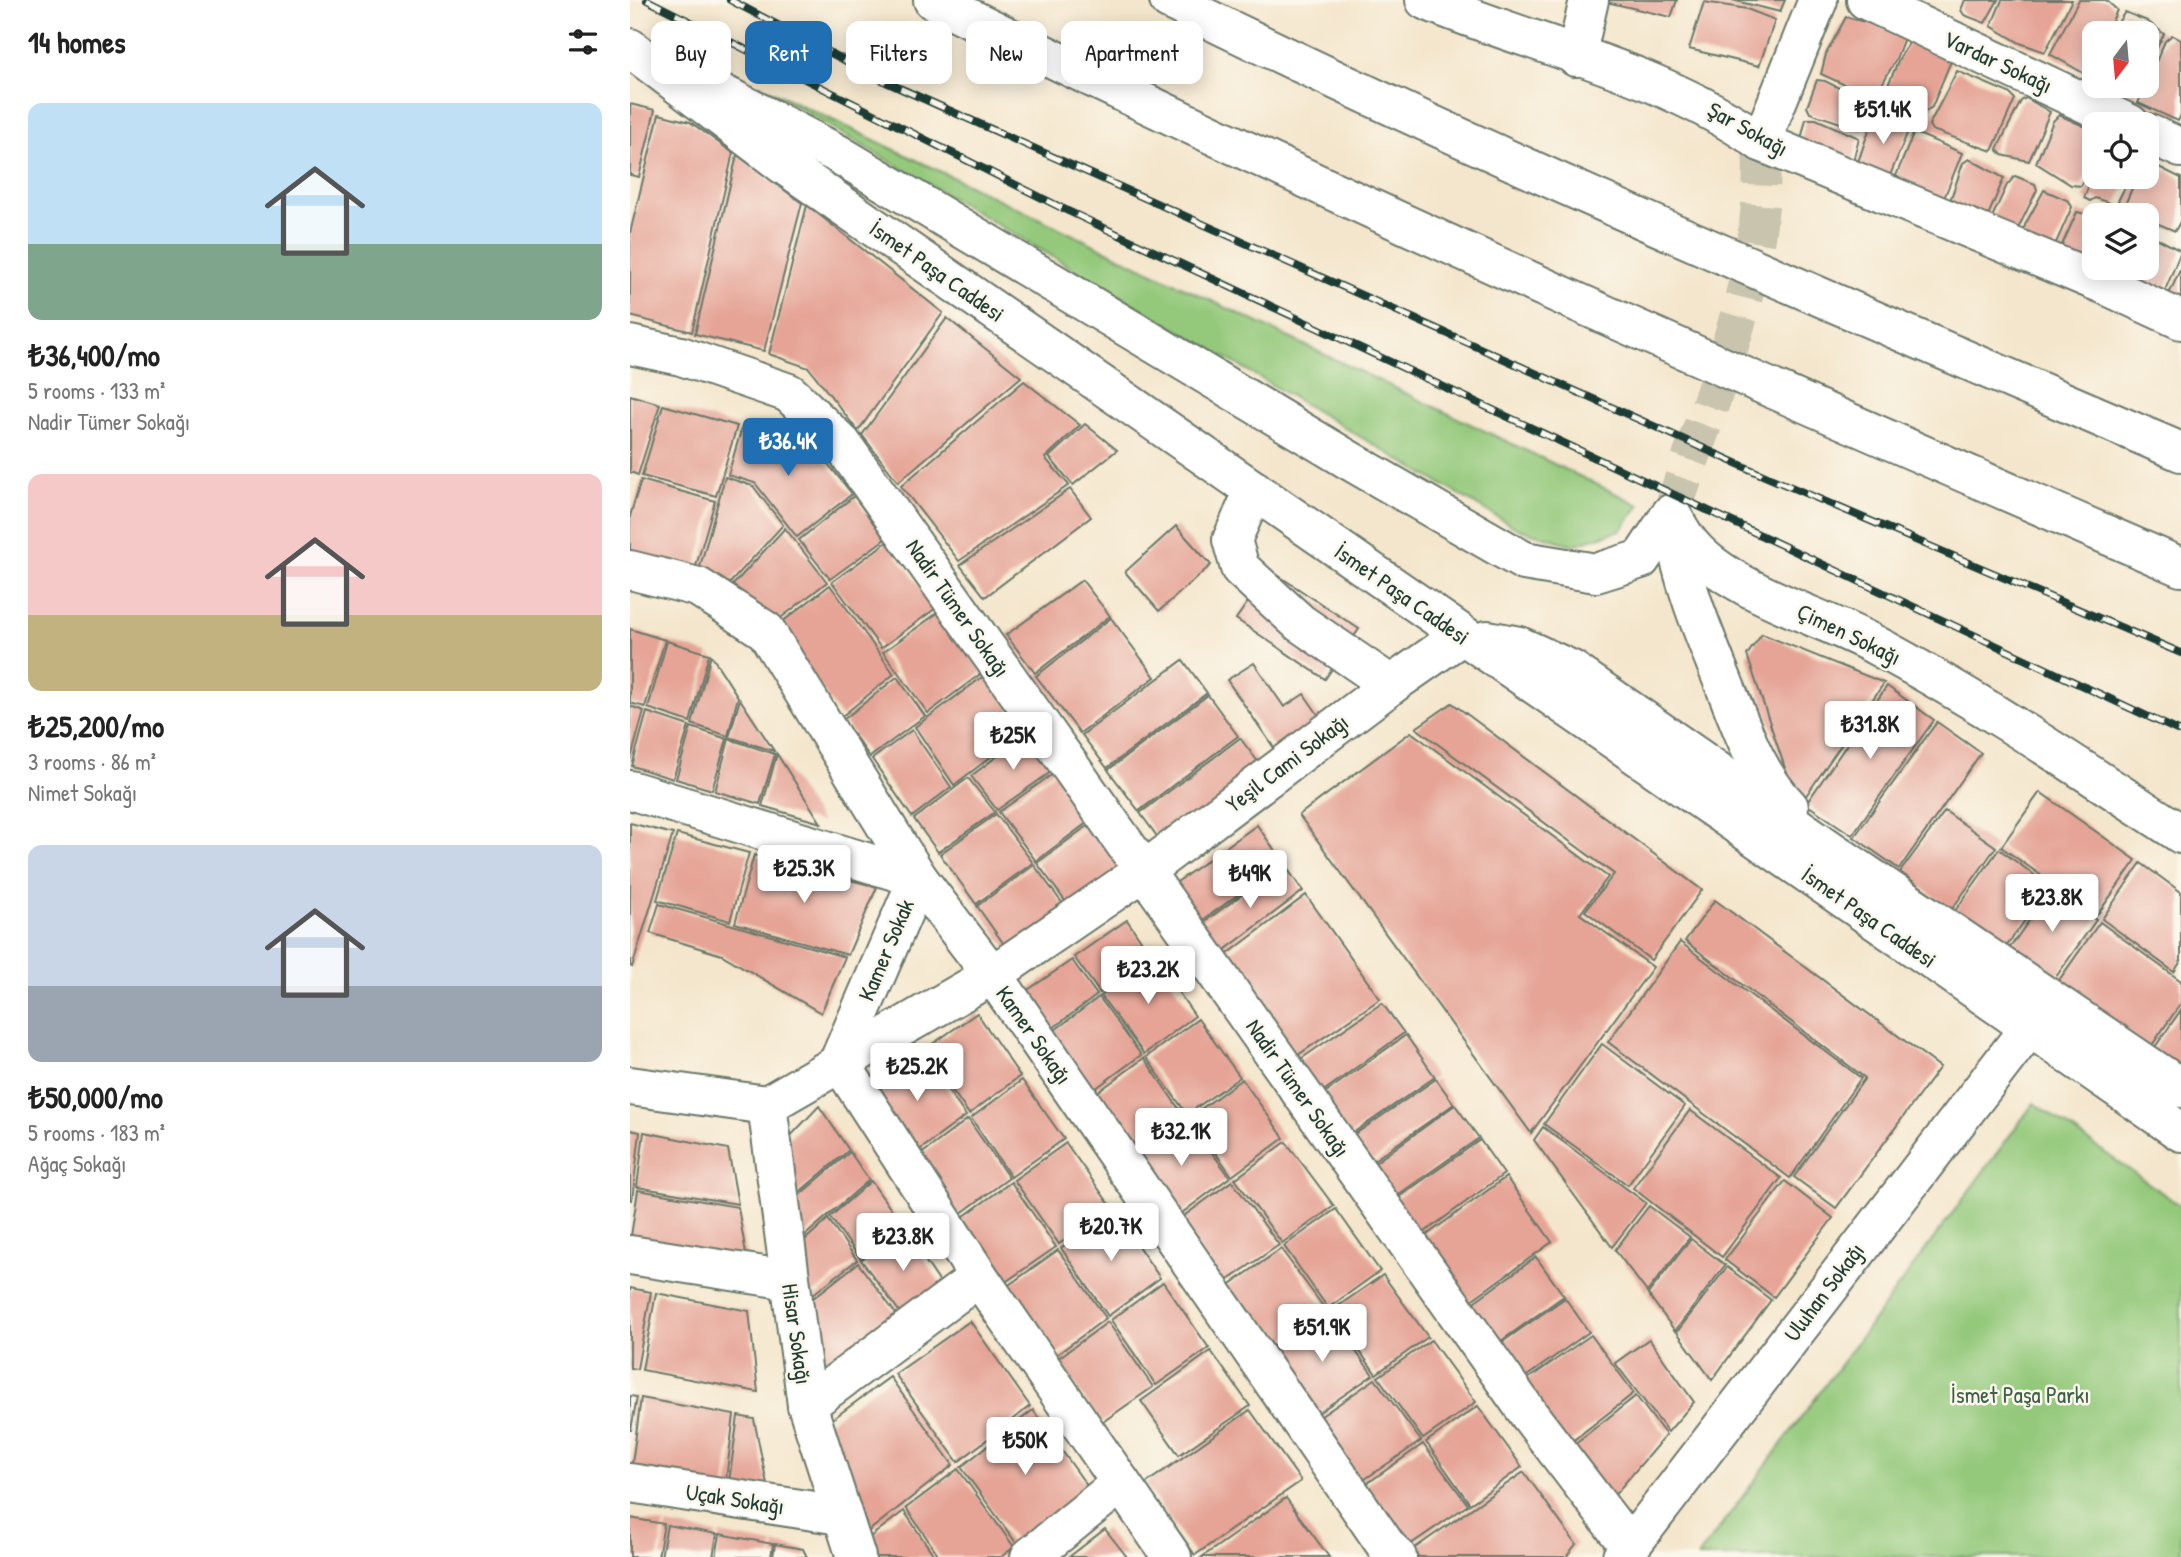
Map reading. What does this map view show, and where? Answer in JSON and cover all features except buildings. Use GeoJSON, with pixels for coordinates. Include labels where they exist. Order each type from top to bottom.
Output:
{"type":"FeatureCollection","features":[{"type":"Feature","properties":{"kind":"main road"},"geometry":{"type":"LineString","coordinates":[[933,0],[1151,108],[1396,222],[1636,330],[2181,567]]}},
{"type":"Feature","properties":{"kind":"main road"},"geometry":{"type":"LineString","coordinates":[[1169,0],[1293,61],[1674,234],[2181,452]]}},
{"type":"Feature","properties":{"kind":"main road","name":"Şar Sokağı"},"geometry":{"type":"LineString","coordinates":[[1425,0],[1576,57],[1662,85],[1694,100],[1761,142],[2103,284],[2181,320]]}},
{"type":"Feature","properties":{"kind":"main road"},"geometry":{"type":"LineString","coordinates":[[1576,57],[1589,0]]}},
{"type":"Feature","properties":{"kind":"main road"},"geometry":{"type":"LineString","coordinates":[[1761,142],[1818,0]]}},
{"type":"Feature","properties":{"kind":"main road","name":"Vardar Sokağı"},"geometry":{"type":"LineString","coordinates":[[1866,0],[2104,112]]}},
{"type":"Feature","properties":{"kind":"main road"},"geometry":{"type":"LineString","coordinates":[[630,47],[838,153],[1347,459],[1524,561],[1595,573],[1641,559],[1671,514]]}},
{"type":"Feature","properties":{"kind":"main road","name":"İsmet Paşa Caddesi"},"geometry":{"type":"LineString","coordinates":[[630,47],[784,164],[1461,636],[2181,1132]]}},
{"type":"Feature","properties":{"kind":"main road"},"geometry":{"type":"LineString","coordinates":[[2159,139],[2181,149]]}},
{"type":"Feature","properties":{"kind":"main road","name":"Nadir Tümer Sokağı"},"geometry":{"type":"LineString","coordinates":[[630,345],[681,356],[789,394],[842,444],[1626,1552]]}},
{"type":"Feature","properties":{"kind":"main road"},"geometry":{"type":"LineString","coordinates":[[1254,490],[1232,540],[1240,568],[1300,623],[1391,685]]}},
{"type":"Feature","properties":{"kind":"main road"},"geometry":{"type":"LineString","coordinates":[[1671,514],[1690,598],[1758,767],[1779,797],[1832,852]]}},
{"type":"Feature","properties":{"kind":"main road","name":"Çimen Sokağı"},"geometry":{"type":"LineString","coordinates":[[1671,514],[1691,545],[1714,566],[1753,588],[1876,645],[2022,730],[2181,834]]}},
{"type":"Feature","properties":{"kind":"main road","name":"Kamer Sokağı"},"geometry":{"type":"LineString","coordinates":[[630,570],[698,587],[766,631],[918,878],[992,975],[1385,1554]]}},
{"type":"Feature","properties":{"kind":"main road"},"geometry":{"type":"LineString","coordinates":[[1461,636],[1519,646],[1572,670],[1832,852]]}},
{"type":"Feature","properties":{"kind":"main road","name":"Yeşil Cami Sokağı"},"geometry":{"type":"LineString","coordinates":[[767,1105],[992,975],[1144,871],[1391,685],[1461,636]]}},
{"type":"Feature","properties":{"kind":"main road"},"geometry":{"type":"LineString","coordinates":[[630,790],[918,878]]}},
{"type":"Feature","properties":{"kind":"main road","name":"İsmet Paşa Caddesi"},"geometry":{"type":"LineString","coordinates":[[1832,852],[2181,1088]]}},
{"type":"Feature","properties":{"kind":"main road","name":"Kamer Sokak"},"geometry":{"type":"LineString","coordinates":[[839,1061],[918,878]]}},
{"type":"Feature","properties":{"kind":"main road","name":"Uluhan Sokağı"},"geometry":{"type":"LineString","coordinates":[[1626,1552],[2029,1028]]}},
{"type":"Feature","properties":{"kind":"main road"},"geometry":{"type":"LineString","coordinates":[[839,1061],[979,1277],[1172,1557]]}},
{"type":"Feature","properties":{"kind":"main road"},"geometry":{"type":"LineString","coordinates":[[630,1086],[767,1105]]}},
{"type":"Feature","properties":{"kind":"main road","name":"Hisar Sokağı"},"geometry":{"type":"LineString","coordinates":[[767,1105],[807,1405],[840,1516],[856,1557]]}},
{"type":"Feature","properties":{"kind":"main road"},"geometry":{"type":"LineString","coordinates":[[630,1255],[789,1280]]}},
{"type":"Feature","properties":{"kind":"main road"},"geometry":{"type":"LineString","coordinates":[[807,1405],[979,1277]]}},
{"type":"Feature","properties":{"kind":"main road","name":"Uçak Sokağı"},"geometry":{"type":"LineString","coordinates":[[630,1483],[840,1516]]}},
{"type":"Feature","properties":{"kind":"main road"},"geometry":{"type":"LineString","coordinates":[[1030,1557],[1121,1483]]}},
{"type":"Feature","properties":{"kind":"green space"},"geometry":{"type":"Polygon","coordinates":[[[759,85],[1640,505],[1621,530],[1573,545],[1518,529],[759,85]]]}},
{"type":"Feature","properties":{"kind":"green space","name":"İsmet Paşa Parkı"},"geometry":{"type":"Polygon","coordinates":[[[2034,1103],[2181,1206],[2181,1557],[1698,1557],[2034,1103]]]}},
{"type":"Feature","properties":{"kind":"tunnel"},"geometry":{"type":"LineString","coordinates":[[1671,514],[1720,377],[1747,284],[1761,190],[1761,142]]}},
{"type":"Feature","properties":{"kind":"railway"},"geometry":{"type":"LineString","coordinates":[[647,0],[1068,211],[2181,732]]}},
{"type":"Feature","properties":{"kind":"railway"},"geometry":{"type":"LineString","coordinates":[[730,0],[886,82],[1765,476],[2181,653]]}}]}
